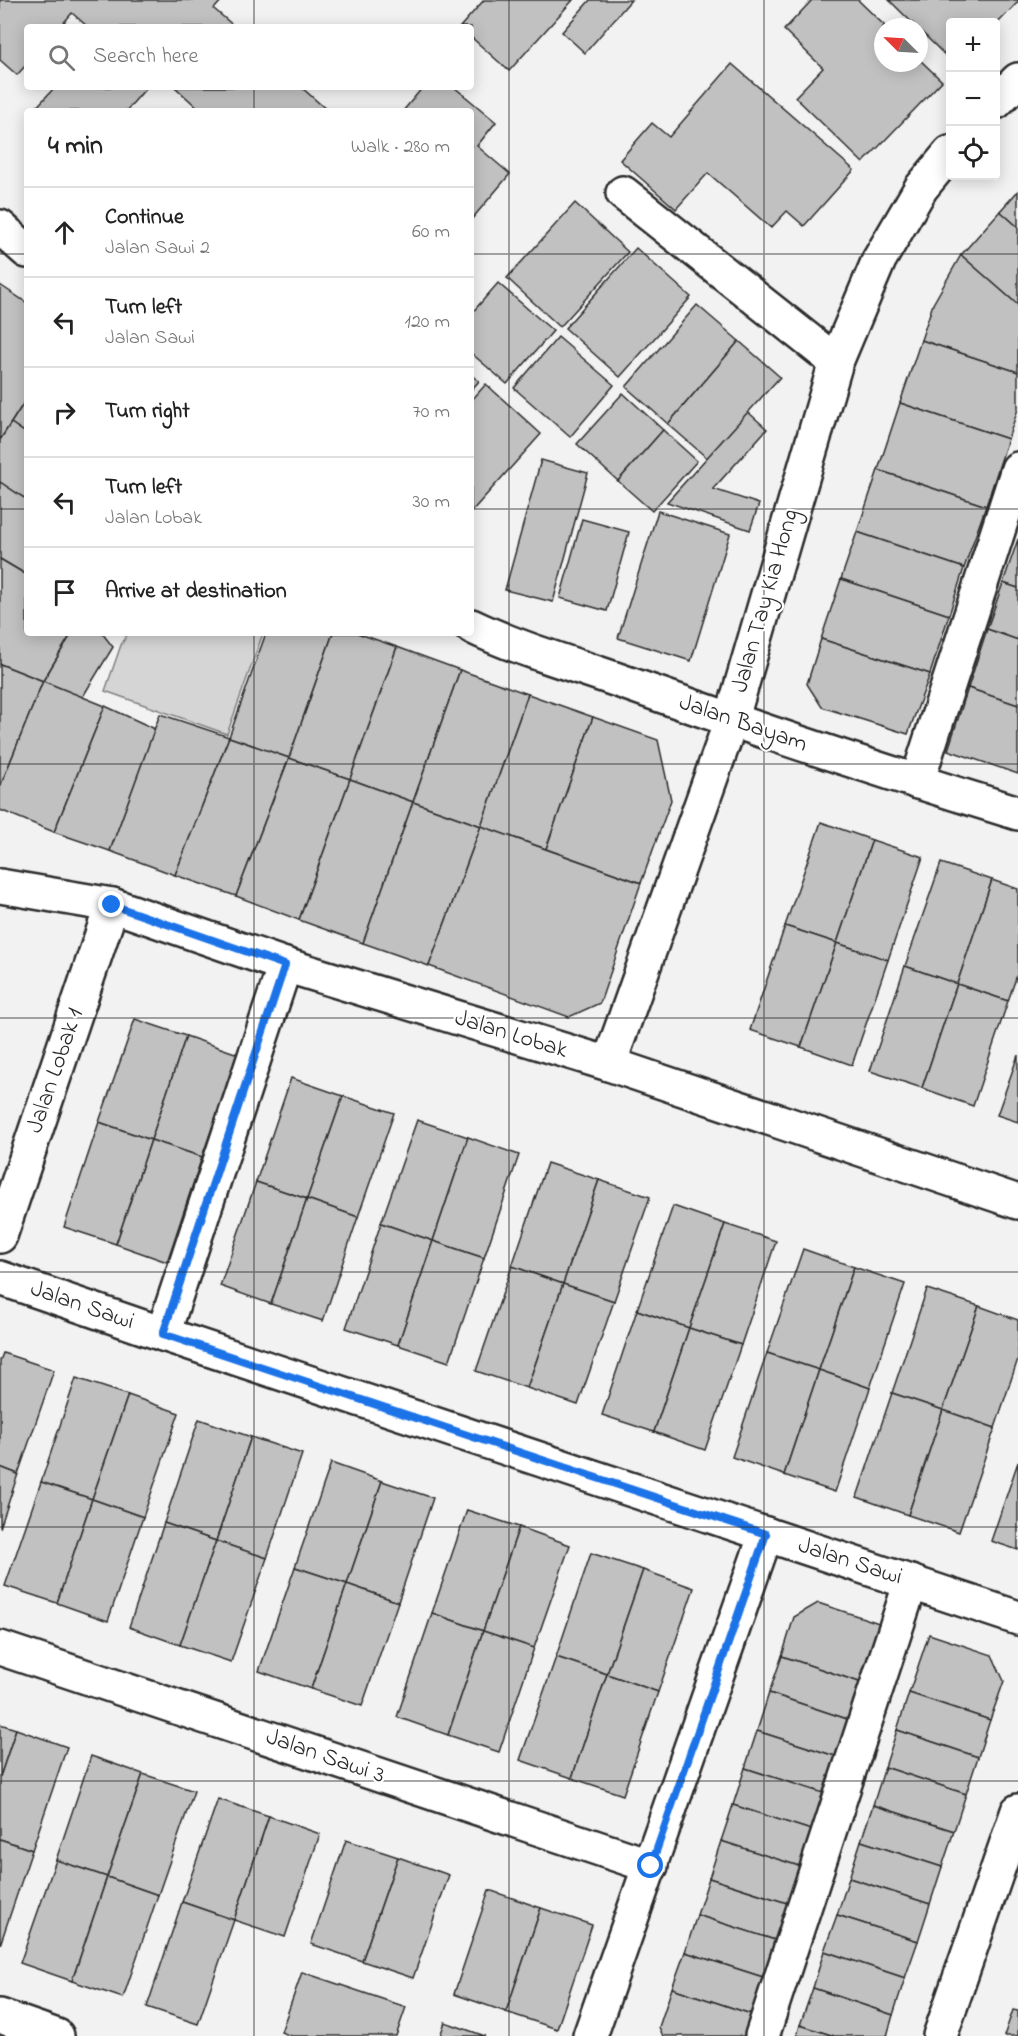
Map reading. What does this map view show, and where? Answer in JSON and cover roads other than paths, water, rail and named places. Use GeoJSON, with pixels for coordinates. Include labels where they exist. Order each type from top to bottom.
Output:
{"type":"FeatureCollection","features":[{"type":"Feature","properties":{"kind":"street"},"geometry":{"type":"LineString","coordinates":[[1000,98],[1018,80]]}},
{"type":"Feature","properties":{"kind":"street","name":"Jalan Tay Kia Hong"},"geometry":{"type":"LineString","coordinates":[[609,1064],[730,720],[836,362],[879,260],[921,188],[946,159]]}},
{"type":"Feature","properties":{"kind":"street"},"geometry":{"type":"LineString","coordinates":[[623,193],[836,362]]}},
{"type":"Feature","properties":{"kind":"street"},"geometry":{"type":"LineString","coordinates":[[0,227],[24,248]]}},
{"type":"Feature","properties":{"kind":"street"},"geometry":{"type":"LineString","coordinates":[[917,782],[1018,469]]}},
{"type":"Feature","properties":{"kind":"street","name":"Jalan Bayam"},"geometry":{"type":"LineString","coordinates":[[474,627],[500,640],[563,660],[730,720],[1018,813]]}},
{"type":"Feature","properties":{"kind":"street","name":"Jalan Lobak"},"geometry":{"type":"LineString","coordinates":[[0,886],[112,905],[285,965],[609,1064],[1018,1202]]}},
{"type":"Feature","properties":{"kind":"street","name":"Jalan Lobak 1"},"geometry":{"type":"LineString","coordinates":[[0,1236],[112,905]]}},
{"type":"Feature","properties":{"kind":"street"},"geometry":{"type":"LineString","coordinates":[[163,1334],[285,965]]}},
{"type":"Feature","properties":{"kind":"street","name":"Jalan Sawi"},"geometry":{"type":"LineString","coordinates":[[0,1278],[1018,1618]]}},
{"type":"Feature","properties":{"kind":"street"},"geometry":{"type":"LineString","coordinates":[[590,2036],[766,1534]]}},
{"type":"Feature","properties":{"kind":"street"},"geometry":{"type":"LineString","coordinates":[[762,2036],[911,1582]]}},
{"type":"Feature","properties":{"kind":"street","name":"Jalan Sawi 3"},"geometry":{"type":"LineString","coordinates":[[0,1647],[651,1866]]}},
{"type":"Feature","properties":{"kind":"street"},"geometry":{"type":"LineString","coordinates":[[940,2036],[1018,1811]]}},
{"type":"Feature","properties":{"kind":"street"},"geometry":{"type":"LineString","coordinates":[[0,2016],[57,2036]]}}]}
